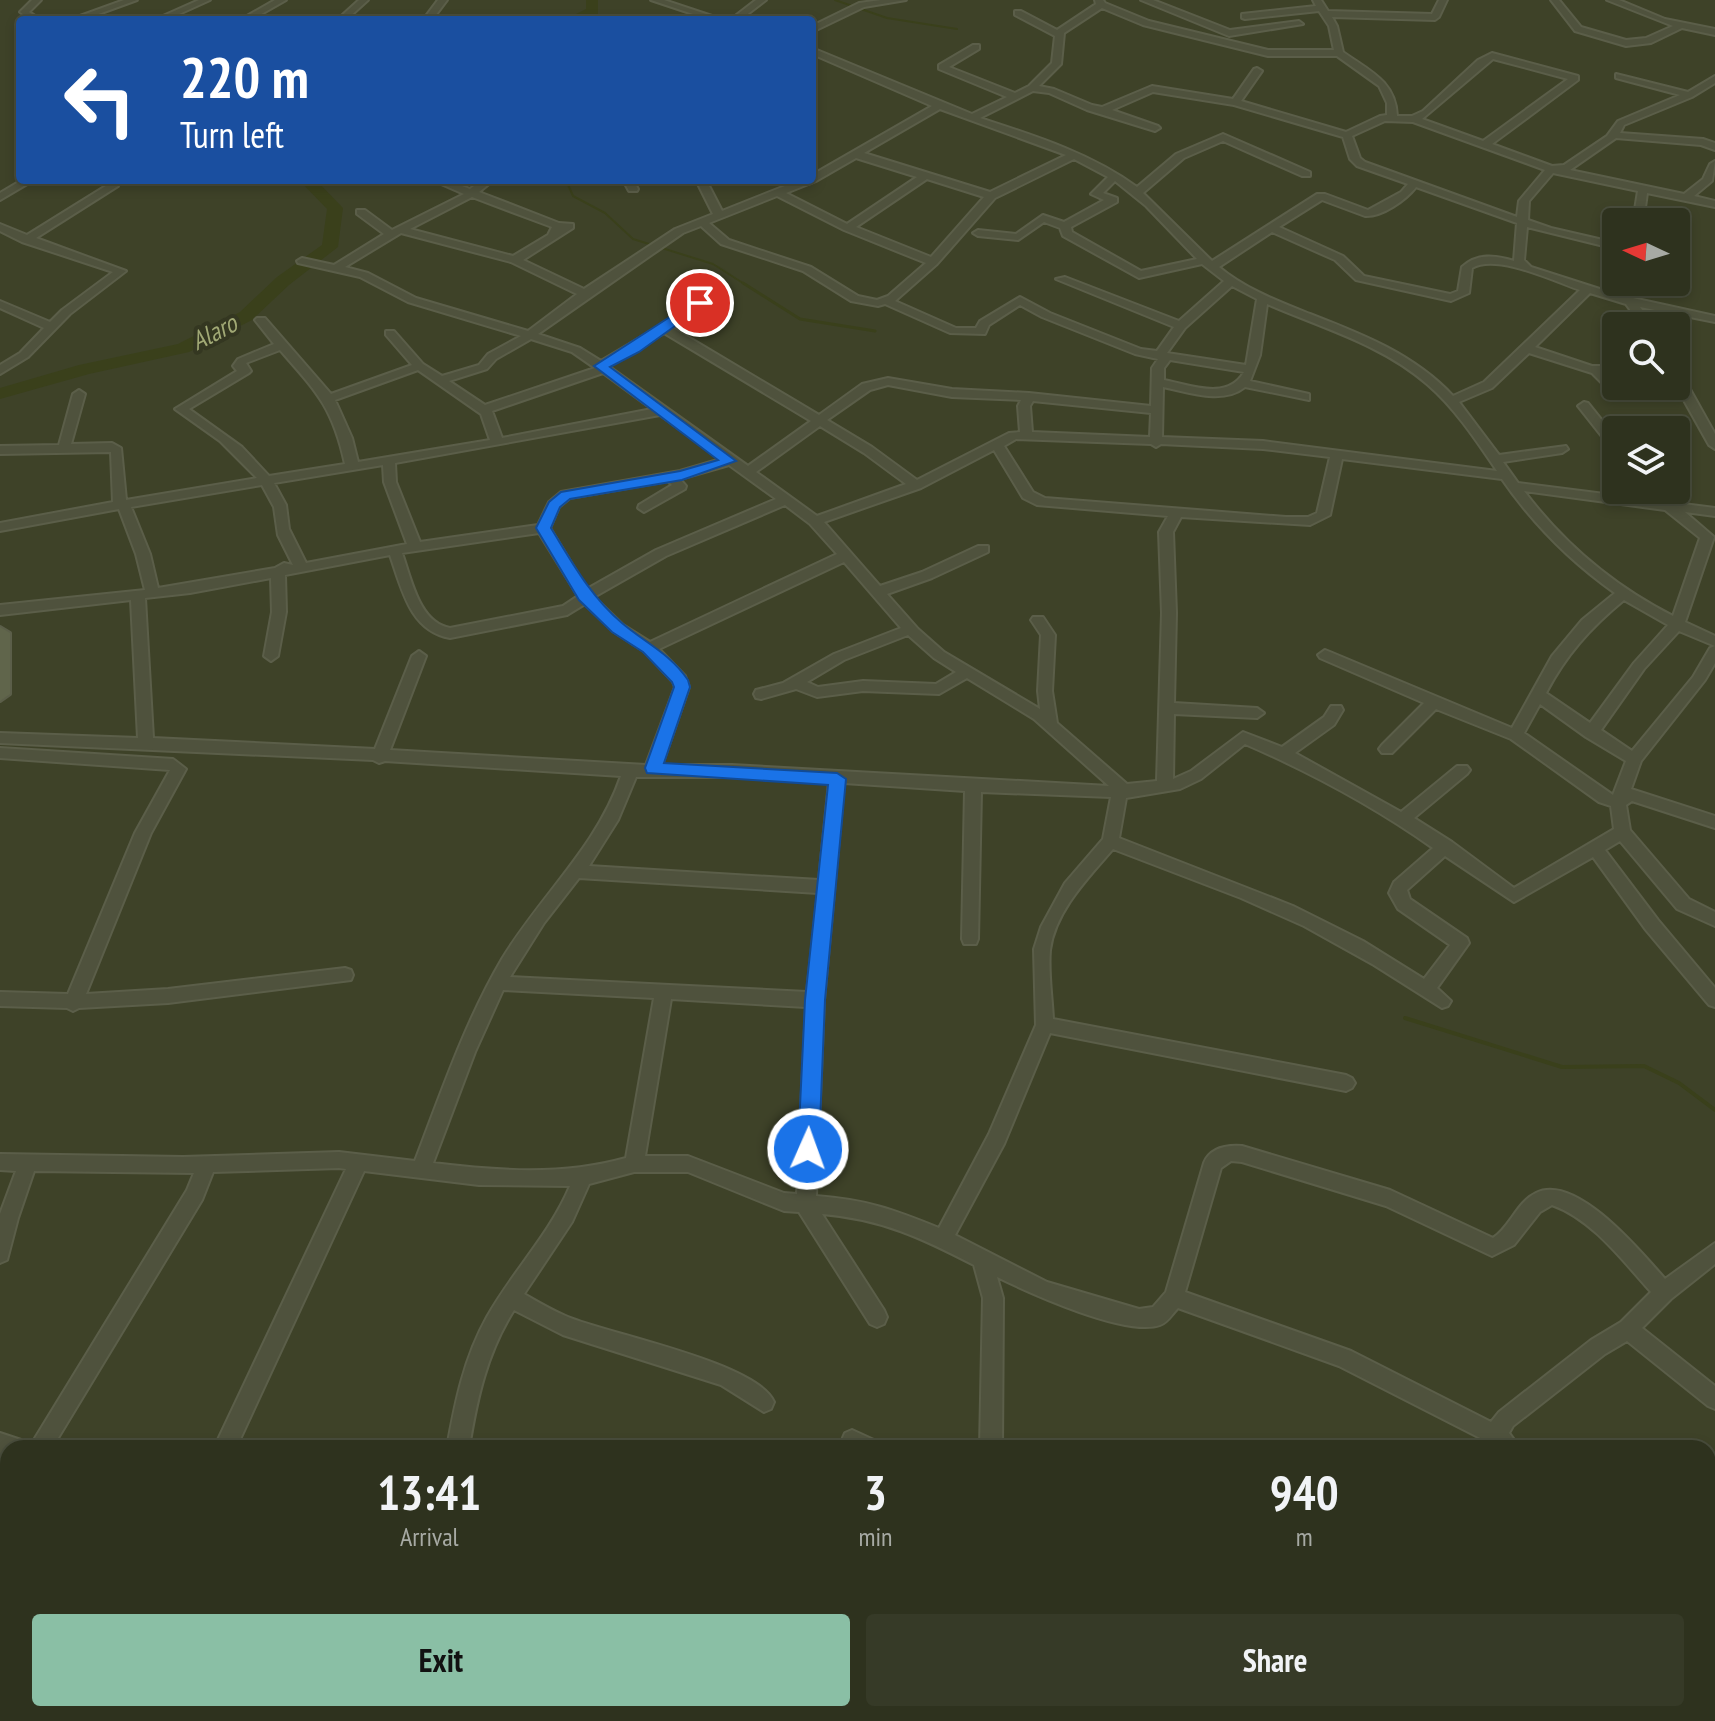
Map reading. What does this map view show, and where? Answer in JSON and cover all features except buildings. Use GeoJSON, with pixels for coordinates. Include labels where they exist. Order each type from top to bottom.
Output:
{"type":"FeatureCollection","features":[{"type":"Feature","properties":{"kind":"street"},"geometry":{"type":"LineString","coordinates":[[30,16],[24,12],[37,0]]}},
{"type":"Feature","properties":{"kind":"street"},"geometry":{"type":"LineString","coordinates":[[85,16],[133,0]]}},
{"type":"Feature","properties":{"kind":"street"},"geometry":{"type":"LineString","coordinates":[[168,16],[206,0]]}},
{"type":"Feature","properties":{"kind":"street"},"geometry":{"type":"LineString","coordinates":[[252,16],[282,0]]}},
{"type":"Feature","properties":{"kind":"street"},"geometry":{"type":"LineString","coordinates":[[346,16],[364,0]]}},
{"type":"Feature","properties":{"kind":"street"},"geometry":{"type":"LineString","coordinates":[[430,16],[443,0]]}},
{"type":"Feature","properties":{"kind":"street"},"geometry":{"type":"LineString","coordinates":[[655,0],[707,16]]}},
{"type":"Feature","properties":{"kind":"street"},"geometry":{"type":"LineString","coordinates":[[740,16],[762,0]]}},
{"type":"Feature","properties":{"kind":"street"},"geometry":{"type":"LineString","coordinates":[[816,27],[862,5],[902,0]]}},
{"type":"Feature","properties":{"kind":"street"},"geometry":{"type":"LineString","coordinates":[[1145,0],[1229,33],[1299,24]]}},
{"type":"Feature","properties":{"kind":"street"},"geometry":{"type":"LineString","coordinates":[[1245,16],[1322,7],[1435,17],[1443,0]]}},
{"type":"Feature","properties":{"kind":"street"},"geometry":{"type":"LineString","coordinates":[[1555,0],[1578,29],[1626,43],[1648,41],[1681,25]]}},
{"type":"Feature","properties":{"kind":"street"},"geometry":{"type":"LineString","coordinates":[[1611,0],[1628,2],[1681,25],[1715,32]]}},
{"type":"Feature","properties":{"kind":"street"},"geometry":{"type":"LineString","coordinates":[[972,118],[1032,88],[1056,64],[1059,34],[1102,4],[1120,2]]}},
{"type":"Feature","properties":{"kind":"street"},"geometry":{"type":"LineString","coordinates":[[1102,4],[1146,23],[1268,53],[1339,53],[1383,83],[1390,98],[1392,116]]}},
{"type":"Feature","properties":{"kind":"street"},"geometry":{"type":"LineString","coordinates":[[1322,7],[1339,53]]}},
{"type":"Feature","properties":{"kind":"street"},"geometry":{"type":"LineString","coordinates":[[1018,13],[1059,34]]}},
{"type":"Feature","properties":{"kind":"street"},"geometry":{"type":"LineString","coordinates":[[976,47],[945,62],[942,67],[1014,96]]}},
{"type":"Feature","properties":{"kind":"street"},"geometry":{"type":"LineString","coordinates":[[816,53],[939,106],[1074,155],[1115,176],[1138,192],[1208,263],[1231,281],[1263,299],[1370,343],[1413,367],[1452,401],[1510,481],[1571,555],[1624,593],[1677,624],[1715,641]]}},
{"type":"Feature","properties":{"kind":"street"},"geometry":{"type":"LineString","coordinates":[[1414,119],[1426,113],[1481,62],[1492,56],[1575,78],[1484,145]]}},
{"type":"Feature","properties":{"kind":"street"},"geometry":{"type":"LineString","coordinates":[[1235,102],[1257,71]]}},
{"type":"Feature","properties":{"kind":"street"},"geometry":{"type":"LineString","coordinates":[[1619,76],[1689,95]]}},
{"type":"Feature","properties":{"kind":"street"},"geometry":{"type":"LineString","coordinates":[[1518,264],[1525,223],[1524,201],[1551,169],[1566,168],[1614,135],[1621,123],[1689,95],[1715,79]]}},
{"type":"Feature","properties":{"kind":"street"},"geometry":{"type":"LineString","coordinates":[[1032,88],[1051,91],[1090,108],[1155,128]]}},
{"type":"Feature","properties":{"kind":"street"},"geometry":{"type":"LineString","coordinates":[[1103,110],[1152,89],[1235,102],[1347,135],[1392,116],[1414,119],[1551,169],[1715,204]]}},
{"type":"Feature","properties":{"kind":"street"},"geometry":{"type":"LineString","coordinates":[[816,176],[939,106]]}},
{"type":"Feature","properties":{"kind":"street"},"geometry":{"type":"LineString","coordinates":[[1347,135],[1358,162],[1525,223],[1602,242]]}},
{"type":"Feature","properties":{"kind":"street"},"geometry":{"type":"LineString","coordinates":[[1614,135],[1703,142],[1715,147]]}},
{"type":"Feature","properties":{"kind":"street"},"geometry":{"type":"LineString","coordinates":[[1138,192],[1180,156],[1223,137],[1306,174]]}},
{"type":"Feature","properties":{"kind":"street"},"geometry":{"type":"LineString","coordinates":[[855,154],[991,196]]}},
{"type":"Feature","properties":{"kind":"street"},"geometry":{"type":"LineString","coordinates":[[702,222],[725,242],[807,269],[855,299],[872,304],[886,301],[933,262],[953,243],[973,212],[991,196],[1074,155]]}},
{"type":"Feature","properties":{"kind":"street"},"geometry":{"type":"LineString","coordinates":[[1686,198],[1707,181],[1715,157]]}},
{"type":"Feature","properties":{"kind":"street"},"geometry":{"type":"LineString","coordinates":[[848,228],[925,176]]}},
{"type":"Feature","properties":{"kind":"street"},"geometry":{"type":"LineString","coordinates":[[1065,226],[1113,200],[1096,194],[1115,176]]}},
{"type":"Feature","properties":{"kind":"street"},"geometry":{"type":"LineString","coordinates":[[978,233],[1018,237],[1043,218],[1065,226],[1072,239],[1139,275],[1208,263],[1292,218],[1321,196],[1369,214],[1405,194],[1415,182]]}},
{"type":"Feature","properties":{"kind":"street"},"geometry":{"type":"LineString","coordinates":[[0,197],[22,184]]}},
{"type":"Feature","properties":{"kind":"street"},"geometry":{"type":"LineString","coordinates":[[449,184],[558,229],[515,260]]}},
{"type":"Feature","properties":{"kind":"street"},"geometry":{"type":"LineString","coordinates":[[335,269],[483,184]]}},
{"type":"Feature","properties":{"kind":"street"},"geometry":{"type":"LineString","coordinates":[[703,184],[719,216]]}},
{"type":"Feature","properties":{"kind":"street"},"geometry":{"type":"LineString","coordinates":[[787,184],[793,187]]}},
{"type":"Feature","properties":{"kind":"street"},"geometry":{"type":"LineString","coordinates":[[444,379],[483,367],[488,359],[529,335],[583,293],[654,247],[670,241],[679,231],[800,184]]}},
{"type":"Feature","properties":{"kind":"street"},"geometry":{"type":"LineString","coordinates":[[26,240],[113,186]]}},
{"type":"Feature","properties":{"kind":"street"},"geometry":{"type":"LineString","coordinates":[[1640,208],[1643,188]]}},
{"type":"Feature","properties":{"kind":"street"},"geometry":{"type":"LineString","coordinates":[[778,193],[848,228],[933,262]]}},
{"type":"Feature","properties":{"kind":"street"},"geometry":{"type":"LineString","coordinates":[[361,212],[396,232],[515,260],[583,293]]}},
{"type":"Feature","properties":{"kind":"street"},"geometry":{"type":"LineString","coordinates":[[1272,228],[1339,258],[1360,278],[1451,298],[1463,293],[1470,263],[1485,259],[1518,264],[1612,298],[1715,319]]}},
{"type":"Feature","properties":{"kind":"street"},"geometry":{"type":"LineString","coordinates":[[0,370],[24,355],[51,327],[121,271],[1,229]]}},
{"type":"Feature","properties":{"kind":"street"},"geometry":{"type":"LineString","coordinates":[[302,261],[364,275],[412,300],[576,350],[815,521],[911,629],[939,655],[1050,724],[1122,792]]}},
{"type":"Feature","properties":{"kind":"street"},"geometry":{"type":"LineString","coordinates":[[1061,279],[1181,326]]}},
{"type":"Feature","properties":{"kind":"street"},"geometry":{"type":"LineString","coordinates":[[1156,443],[1158,368],[1163,357],[1181,326],[1231,281]]}},
{"type":"Feature","properties":{"kind":"street"},"geometry":{"type":"LineString","coordinates":[[1452,401],[1488,385],[1587,289]]}},
{"type":"Feature","properties":{"kind":"street"},"geometry":{"type":"LineString","coordinates":[[483,410],[602,367],[665,328],[713,290]]}},
{"type":"Feature","properties":{"kind":"street"},"geometry":{"type":"LineString","coordinates":[[1158,383],[1228,393],[1243,383],[1259,345],[1258,320],[1263,299]]}},
{"type":"Feature","properties":{"kind":"street"},"geometry":{"type":"LineString","coordinates":[[886,301],[954,331],[981,332],[984,323],[1020,300],[1046,315],[1163,357],[1250,369]]}},
{"type":"Feature","properties":{"kind":"street"},"geometry":{"type":"LineString","coordinates":[[1630,302],[1638,312]]}},
{"type":"Feature","properties":{"kind":"street"},"geometry":{"type":"LineString","coordinates":[[0,304],[51,327]]}},
{"type":"Feature","properties":{"kind":"street"},"geometry":{"type":"LineString","coordinates":[[261,320],[280,346],[331,398],[347,435],[352,465]]}},
{"type":"Feature","properties":{"kind":"street"},"geometry":{"type":"LineString","coordinates":[[665,328],[819,421],[916,485]]}},
{"type":"Feature","properties":{"kind":"street"},"geometry":{"type":"LineString","coordinates":[[390,333],[419,366],[444,379],[457,393],[483,410],[497,443]]}},
{"type":"Feature","properties":{"kind":"street"},"geometry":{"type":"LineString","coordinates":[[280,346],[242,361],[239,365],[245,371],[181,409],[236,448],[262,479],[280,504],[281,524],[293,556],[303,569]]}},
{"type":"Feature","properties":{"kind":"street"},"geometry":{"type":"LineString","coordinates":[[1525,348],[1602,370]]}},
{"type":"Feature","properties":{"kind":"street"},"geometry":{"type":"LineString","coordinates":[[331,398],[419,366]]}},
{"type":"Feature","properties":{"kind":"street"},"geometry":{"type":"LineString","coordinates":[[1596,370],[1602,376]]}},
{"type":"Feature","properties":{"kind":"street"},"geometry":{"type":"LineString","coordinates":[[748,472],[866,387],[897,380],[947,393],[1029,397],[1156,410]]}},
{"type":"Feature","properties":{"kind":"street"},"geometry":{"type":"LineString","coordinates":[[1243,383],[1305,397]]}},
{"type":"Feature","properties":{"kind":"street"},"geometry":{"type":"LineString","coordinates":[[63,451],[79,394]]}},
{"type":"Feature","properties":{"kind":"street"},"geometry":{"type":"LineString","coordinates":[[1026,435],[1024,406],[1029,397]]}},
{"type":"Feature","properties":{"kind":"street"},"geometry":{"type":"LineString","coordinates":[[1690,398],[1713,437]]}},
{"type":"Feature","properties":{"kind":"street"},"geometry":{"type":"LineString","coordinates":[[1584,406],[1602,428]]}},
{"type":"Feature","properties":{"kind":"street"},"geometry":{"type":"LineString","coordinates":[[0,527],[262,479],[497,443],[661,411]]}},
{"type":"Feature","properties":{"kind":"street"},"geometry":{"type":"LineString","coordinates":[[815,521],[916,485],[1013,436],[1026,435],[1156,443],[1263,445],[1602,492]]}},
{"type":"Feature","properties":{"kind":"street"},"geometry":{"type":"LineString","coordinates":[[997,445],[1033,498],[1175,515],[1201,512],[1286,521],[1318,519],[1323,515],[1337,454]]}},
{"type":"Feature","properties":{"kind":"street"},"geometry":{"type":"LineString","coordinates":[[0,450],[63,451],[106,447],[117,451],[122,505],[143,554],[146,745]]}},
{"type":"Feature","properties":{"kind":"street"},"geometry":{"type":"LineString","coordinates":[[1497,459],[1562,449]]}},
{"type":"Feature","properties":{"kind":"street"},"geometry":{"type":"LineString","coordinates":[[389,460],[390,482],[415,547]]}},
{"type":"Feature","properties":{"kind":"street"},"geometry":{"type":"LineString","coordinates":[[543,528],[554,505],[566,495],[671,477],[728,461]]}},
{"type":"Feature","properties":{"kind":"street"},"geometry":{"type":"LineString","coordinates":[[644,508],[680,486],[671,477]]}},
{"type":"Feature","properties":{"kind":"street"},"geometry":{"type":"LineString","coordinates":[[395,551],[420,613],[442,633],[559,613],[674,546],[786,500]]}},
{"type":"Feature","properties":{"kind":"street"},"geometry":{"type":"LineString","coordinates":[[1662,504],[1715,512]]}},
{"type":"Feature","properties":{"kind":"street"},"geometry":{"type":"LineString","coordinates":[[1669,506],[1707,537]]}},
{"type":"Feature","properties":{"kind":"street"},"geometry":{"type":"LineString","coordinates":[[1165,787],[1168,708],[1166,532],[1175,515]]}},
{"type":"Feature","properties":{"kind":"street"},"geometry":{"type":"LineString","coordinates":[[1591,733],[1639,666],[1677,624],[1707,537],[1715,523]]}},
{"type":"Feature","properties":{"kind":"street"},"geometry":{"type":"LineString","coordinates":[[0,610],[278,574],[415,547],[543,528]]}},
{"type":"Feature","properties":{"kind":"street"},"geometry":{"type":"LineString","coordinates":[[543,528],[585,596],[618,628],[649,648],[680,680],[682,687],[653,768]]}},
{"type":"Feature","properties":{"kind":"street"},"geometry":{"type":"LineString","coordinates":[[878,592],[927,575],[983,549]]}},
{"type":"Feature","properties":{"kind":"street"},"geometry":{"type":"LineString","coordinates":[[649,648],[847,555]]}},
{"type":"Feature","properties":{"kind":"street"},"geometry":{"type":"LineString","coordinates":[[271,656],[279,612],[278,574],[293,556]]}},
{"type":"Feature","properties":{"kind":"street"},"geometry":{"type":"LineString","coordinates":[[1516,735],[1557,659],[1574,636],[1624,593]]}},
{"type":"Feature","properties":{"kind":"street"},"geometry":{"type":"LineString","coordinates":[[1038,620],[1048,635],[1045,691],[1050,724]]}},
{"type":"Feature","properties":{"kind":"street"},"geometry":{"type":"LineString","coordinates":[[761,694],[795,683],[839,657],[911,629]]}},
{"type":"Feature","properties":{"kind":"street"},"geometry":{"type":"LineString","coordinates":[[0,633],[0,694]]}},
{"type":"Feature","properties":{"kind":"street"},"geometry":{"type":"LineString","coordinates":[[1715,651],[1698,680],[1634,759],[1618,803],[1622,832],[1683,904],[1715,919]]}},
{"type":"Feature","properties":{"kind":"street"},"geometry":{"type":"LineString","coordinates":[[1325,655],[1516,735],[1604,798],[1618,803]]}},
{"type":"Feature","properties":{"kind":"street"},"geometry":{"type":"LineString","coordinates":[[379,758],[419,656]]}},
{"type":"Feature","properties":{"kind":"street"},"geometry":{"type":"LineString","coordinates":[[795,683],[817,692],[863,686],[924,690],[939,689],[967,672]]}},
{"type":"Feature","properties":{"kind":"street"},"geometry":{"type":"LineString","coordinates":[[1539,696],[1634,759]]}},
{"type":"Feature","properties":{"kind":"street"},"geometry":{"type":"LineString","coordinates":[[1387,749],[1434,702]]}},
{"type":"Feature","properties":{"kind":"street"},"geometry":{"type":"LineString","coordinates":[[1168,708],[1257,713]]}},
{"type":"Feature","properties":{"kind":"street"},"geometry":{"type":"LineString","coordinates":[[1283,754],[1329,721],[1336,710]]}},
{"type":"Feature","properties":{"kind":"street"},"geometry":{"type":"LineString","coordinates":[[0,738],[265,748],[379,758],[551,764],[630,771],[653,768],[1122,792],[1165,787],[1196,775],[1243,737],[1283,754],[1403,819],[1446,846],[1462,863],[1514,896],[1622,832]]}},
{"type":"Feature","properties":{"kind":"street"},"geometry":{"type":"LineString","coordinates":[[0,753],[173,765],[178,769],[143,833],[73,1004]]}},
{"type":"Feature","properties":{"kind":"street"},"geometry":{"type":"LineString","coordinates":[[1403,819],[1462,770]]}},
{"type":"Feature","properties":{"kind":"street"},"geometry":{"type":"LineString","coordinates":[[421,1169],[462,1062],[522,940],[579,872],[608,828],[630,771]]}},
{"type":"Feature","properties":{"kind":"street"},"geometry":{"type":"LineString","coordinates":[[837,779],[815,1000],[806,1206],[877,1317]]}},
{"type":"Feature","properties":{"kind":"street"},"geometry":{"type":"LineString","coordinates":[[970,939],[973,786]]}},
{"type":"Feature","properties":{"kind":"street"},"geometry":{"type":"LineString","coordinates":[[943,1239],[997,1138],[1045,1025],[1042,949],[1049,927],[1071,887],[1111,841],[1122,792]]}},
{"type":"Feature","properties":{"kind":"street"},"geometry":{"type":"LineString","coordinates":[[1618,803],[1630,794],[1715,822]]}},
{"type":"Feature","properties":{"kind":"street"},"geometry":{"type":"LineString","coordinates":[[1111,841],[1149,860],[1265,900],[1301,917],[1427,989],[1442,1001]]}},
{"type":"Feature","properties":{"kind":"street"},"geometry":{"type":"LineString","coordinates":[[1427,989],[1461,943],[1404,904],[1397,893],[1400,886],[1446,846]]}},
{"type":"Feature","properties":{"kind":"street"},"geometry":{"type":"LineString","coordinates":[[1596,849],[1652,925],[1715,1000]]}},
{"type":"Feature","properties":{"kind":"street"},"geometry":{"type":"LineString","coordinates":[[579,872],[828,887]]}},
{"type":"Feature","properties":{"kind":"street"},"geometry":{"type":"LineString","coordinates":[[0,999],[73,1004],[234,989],[284,978],[345,975]]}},
{"type":"Feature","properties":{"kind":"street"},"geometry":{"type":"LineString","coordinates":[[500,983],[815,1000]]}},
{"type":"Feature","properties":{"kind":"street"},"geometry":{"type":"LineString","coordinates":[[634,1164],[664,992]]}},
{"type":"Feature","properties":{"kind":"street"},"geometry":{"type":"LineString","coordinates":[[1045,1025],[1346,1083]]}},
{"type":"Feature","properties":{"kind":"street"},"geometry":{"type":"LineString","coordinates":[[0,1162],[206,1165],[310,1160],[479,1177],[583,1177],[634,1164],[688,1164],[784,1202],[856,1208],[885,1215],[943,1239],[1043,1290],[1131,1318],[1158,1316],[1174,1297],[1213,1163],[1229,1153],[1368,1190],[1492,1247],[1506,1243],[1540,1199],[1552,1195],[1562,1197],[1593,1219],[1664,1292]]}},
{"type":"Feature","properties":{"kind":"street"},"geometry":{"type":"LineString","coordinates":[[0,1254],[8,1218],[28,1162]]}},
{"type":"Feature","properties":{"kind":"street"},"geometry":{"type":"LineString","coordinates":[[229,1440],[358,1164]]}},
{"type":"Feature","properties":{"kind":"street"},"geometry":{"type":"LineString","coordinates":[[45,1440],[195,1194],[206,1165]]}},
{"type":"Feature","properties":{"kind":"street"},"geometry":{"type":"LineString","coordinates":[[460,1440],[476,1361],[511,1298],[569,1211],[583,1177]]}},
{"type":"Feature","properties":{"kind":"street"},"geometry":{"type":"LineString","coordinates":[[1502,1440],[1506,1419],[1598,1347],[1628,1329],[1664,1292],[1715,1252]]}},
{"type":"Feature","properties":{"kind":"street"},"geometry":{"type":"LineString","coordinates":[[983,1261],[993,1298],[991,1440]]}},
{"type":"Feature","properties":{"kind":"street"},"geometry":{"type":"LineString","coordinates":[[1174,1297],[1344,1358],[1500,1440]]}},
{"type":"Feature","properties":{"kind":"street"},"geometry":{"type":"LineString","coordinates":[[511,1298],[563,1325],[726,1377],[764,1402]]}},
{"type":"Feature","properties":{"kind":"street"},"geometry":{"type":"LineString","coordinates":[[1628,1329],[1715,1399]]}},
{"type":"Feature","properties":{"kind":"waterway","name":"Alaro"},"geometry":{"type":"LineString","coordinates":[[581,16],[593,11],[592,0]]}},
{"type":"Feature","properties":{"kind":"waterway"},"geometry":{"type":"LineString","coordinates":[[835,0],[887,18],[957,29]]}},
{"type":"Feature","properties":{"kind":"waterway","name":"Alaro"},"geometry":{"type":"LineString","coordinates":[[0,394],[85,369],[183,348],[246,316],[283,281],[330,247],[335,208],[311,184]]}},
{"type":"Feature","properties":{"kind":"waterway"},"geometry":{"type":"LineString","coordinates":[[568,184],[573,196],[605,213],[633,239],[713,264],[746,285]]}},
{"type":"Feature","properties":{"kind":"waterway"},"geometry":{"type":"LineString","coordinates":[[743,283],[800,319],[875,331]]}},
{"type":"Feature","properties":{"kind":"waterway"},"geometry":{"type":"LineString","coordinates":[[1405,1018],[1562,1067],[1644,1066],[1679,1083],[1715,1110]]}},
{"type":"Feature","properties":{"kind":"route"},"geometry":{"type":"LineString","coordinates":[[700,303],[634,349],[600,366],[728,461],[682,475],[566,495],[554,505],[543,528],[585,596],[618,628],[649,648],[680,680],[682,687],[653,768],[837,779],[815,1000],[808,1149]]}}]}
